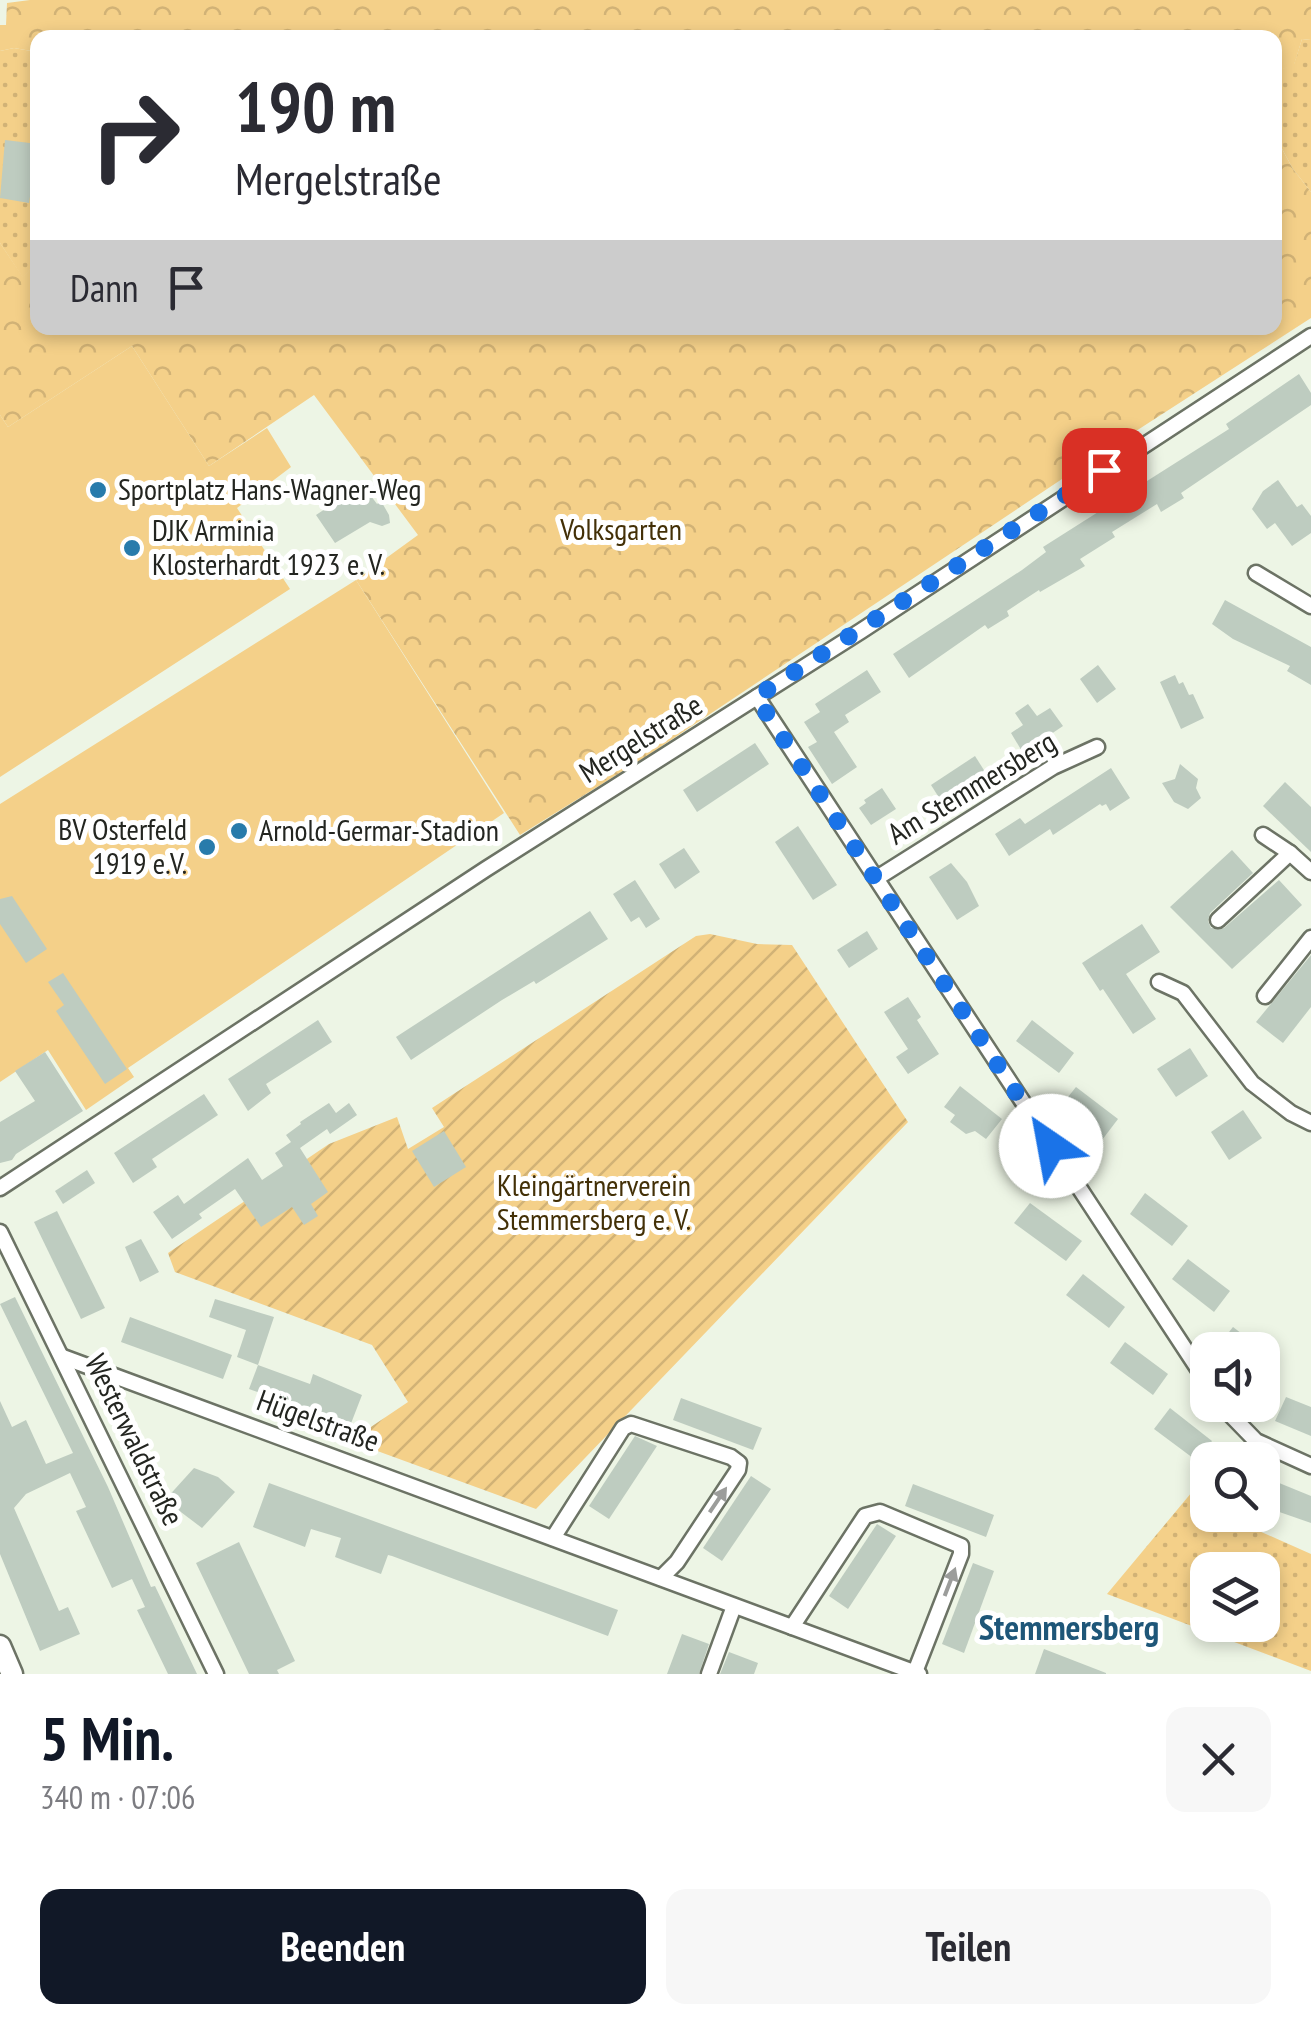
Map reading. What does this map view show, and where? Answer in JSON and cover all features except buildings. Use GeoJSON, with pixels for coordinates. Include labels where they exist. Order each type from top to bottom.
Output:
{"type":"FeatureCollection","features":[{"type":"Feature","properties":{"kind":"main road"},"geometry":{"type":"LineString","coordinates":[[0,1646],[12,1674]]}},
{"type":"Feature","properties":{"kind":"street","name":"Mergelstraße"},"geometry":{"type":"LineString","coordinates":[[0,1188],[1311,336]]}},
{"type":"Feature","properties":{"kind":"street"},"geometry":{"type":"LineString","coordinates":[[1256,573],[1311,606]]}},
{"type":"Feature","properties":{"kind":"street","name":"Am Stemmersberg"},"geometry":{"type":"LineString","coordinates":[[756,697],[1190,1356]]}},
{"type":"Feature","properties":{"kind":"street","name":"Am Stemmersberg"},"geometry":{"type":"LineString","coordinates":[[877,878],[1053,768],[1097,746]]}},
{"type":"Feature","properties":{"kind":"street"},"geometry":{"type":"LineString","coordinates":[[1264,835],[1311,872]]}},
{"type":"Feature","properties":{"kind":"street"},"geometry":{"type":"LineString","coordinates":[[1218,920],[1290,853]]}},
{"type":"Feature","properties":{"kind":"street"},"geometry":{"type":"LineString","coordinates":[[1265,996],[1311,938]]}},
{"type":"Feature","properties":{"kind":"street"},"geometry":{"type":"LineString","coordinates":[[1159,982],[1184,993],[1252,1084],[1311,1123]]}},
{"type":"Feature","properties":{"kind":"street","name":"Westerwaldstraße"},"geometry":{"type":"LineString","coordinates":[[0,1232],[216,1674]]}},
{"type":"Feature","properties":{"kind":"street","name":"Hügelstraße"},"geometry":{"type":"LineString","coordinates":[[63,1357],[917,1674],[961,1546],[880,1512],[865,1516],[792,1627]]}},
{"type":"Feature","properties":{"kind":"street"},"geometry":{"type":"LineString","coordinates":[[1238,1422],[1256,1441],[1311,1466]]}},
{"type":"Feature","properties":{"kind":"street"},"geometry":{"type":"LineString","coordinates":[[553,1538],[623,1428],[631,1424],[732,1457],[739,1464],[738,1470],[677,1562],[660,1578]]}},
{"type":"Feature","properties":{"kind":"street"},"geometry":{"type":"LineString","coordinates":[[709,1674],[734,1606]]}},
{"type":"Feature","properties":{"kind":"green space"},"geometry":{"type":"Polygon","coordinates":[[[1311,0],[1311,40],[1302,39],[1294,65],[1282,69],[1282,30],[30,30],[30,51],[0,51],[0,25],[6,25],[7,3],[1311,0]]]}},
{"type":"Feature","properties":{"kind":"green space"},"geometry":{"type":"Polygon","coordinates":[[[1302,39],[1311,40],[1311,192],[1282,149],[1282,69],[1294,64],[1302,39]]]}},
{"type":"Feature","properties":{"kind":"green space"},"geometry":{"type":"Polygon","coordinates":[[[0,51],[30,51],[30,270],[23,278],[0,243],[0,51]]]}},
{"type":"Feature","properties":{"kind":"green space","name":"Volksgarten"},"geometry":{"type":"Polygon","coordinates":[[[1282,149],[1311,192],[1311,318],[647,756],[520,835],[356,580],[418,535],[314,395],[209,466],[132,346],[8,427],[0,415],[0,243],[23,277],[30,269],[30,335],[1282,335],[1282,149]]]}},
{"type":"Feature","properties":{"kind":"green space","name":"Sportplatz Hans-Wagner-Weg"},"geometry":{"type":"Polygon","coordinates":[[[132,346],[209,466],[267,428],[291,467],[237,508],[290,589],[0,777],[0,415],[8,427],[132,346]]]}},
{"type":"Feature","properties":{"kind":"green space","name":"Arnold-Germar-Stadion"},"geometry":{"type":"Polygon","coordinates":[[[356,580],[504,813],[128,1068],[134,1077],[86,1110],[48,1050],[0,1082],[0,804],[356,580]]]}},
{"type":"Feature","properties":{"kind":"green space","name":"Kleingärtnerverein Stemmersberg e. V."},"geometry":{"type":"Polygon","coordinates":[[[710,934],[757,944],[792,945],[908,1122],[536,1509],[350,1441],[408,1402],[372,1345],[175,1272],[168,1253],[329,1144],[397,1117],[408,1149],[444,1127],[432,1108],[696,936],[710,934]]]}},
{"type":"Feature","properties":{"kind":"green space"},"geometry":{"type":"Polygon","coordinates":[[[1190,1494],[1190,1532],[1261,1532],[1311,1554],[1311,1671],[1234,1642],[1280,1642],[1280,1552],[1190,1552],[1190,1625],[1107,1594],[1190,1494]]]}},
{"type":"Feature","properties":{"kind":"place","name":"Sportplatz Hans-Wagner-Weg"},"geometry":{"type":"Point","coordinates":[98,490]}},
{"type":"Feature","properties":{"kind":"place","name":"DJK Arminia Klosterhardt 1923 e. V."},"geometry":{"type":"Point","coordinates":[132,548]}},
{"type":"Feature","properties":{"kind":"place","name":"Arnold-Germar-Stadion"},"geometry":{"type":"Point","coordinates":[239,831]}},
{"type":"Feature","properties":{"kind":"place","name":"BV Osterfeld 1919 e.V."},"geometry":{"type":"Point","coordinates":[207,847]}},
{"type":"Feature","properties":{"kind":"district","name":"Stemmersberg"},"geometry":{"type":"Point","coordinates":[1069,1628]}},
{"type":"Feature","properties":{"kind":"route"},"geometry":{"type":"LineString","coordinates":[[1051,1146],[756,697],[1104,470]]}}]}
